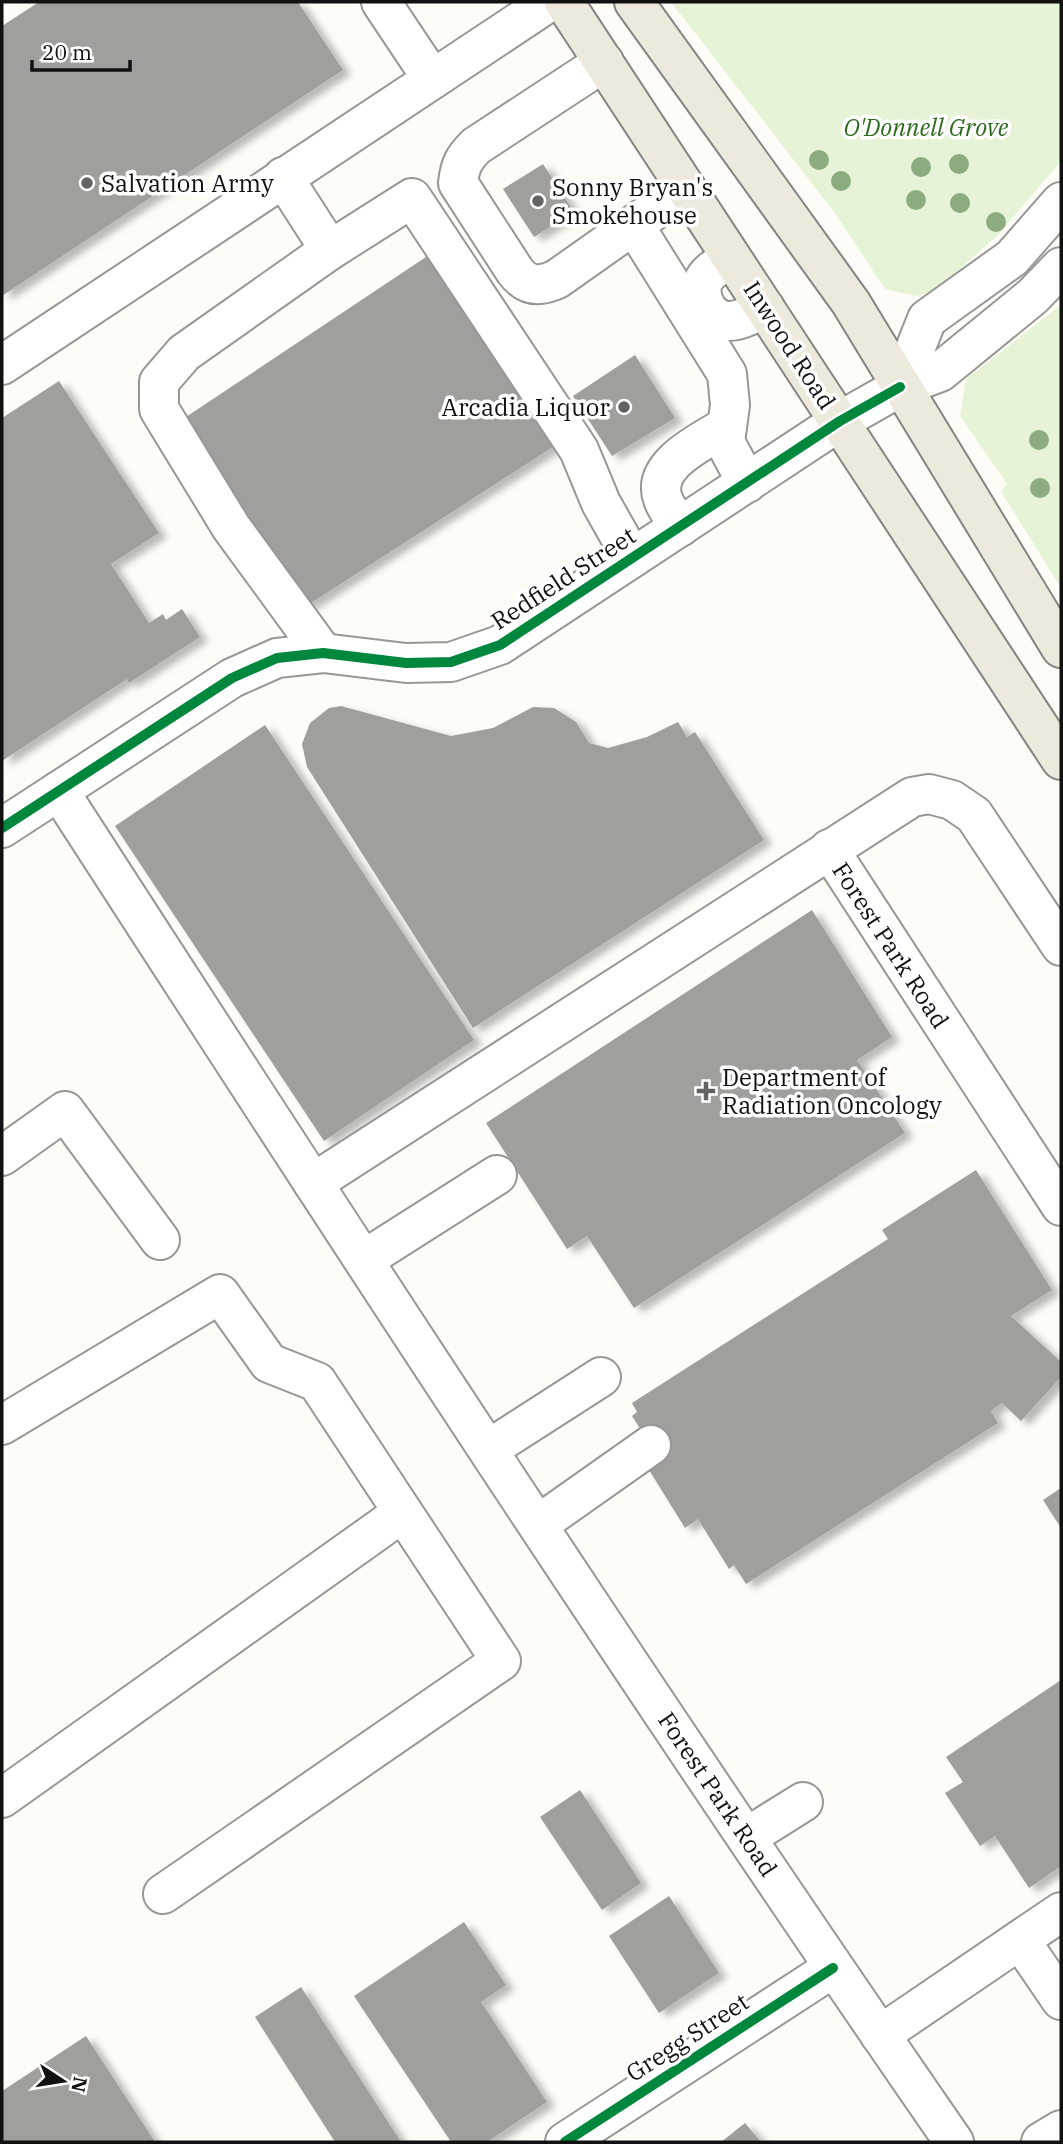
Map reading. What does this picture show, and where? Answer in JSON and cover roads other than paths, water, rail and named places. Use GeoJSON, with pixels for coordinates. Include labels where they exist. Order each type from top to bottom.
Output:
{"type":"FeatureCollection","features":[{"type":"Feature","properties":{"kind":"main road","name":"Inwood Road"},"geometry":{"type":"LineString","coordinates":[[564,2],[1061,760]]}},
{"type":"Feature","properties":{"kind":"main road"},"geometry":{"type":"LineString","coordinates":[[634,2],[793,219],[850,303],[1061,648]]}},
{"type":"Feature","properties":{"kind":"street"},"geometry":{"type":"LineString","coordinates":[[381,2],[431,77]]}},
{"type":"Feature","properties":{"kind":"street"},"geometry":{"type":"LineString","coordinates":[[2,365],[431,77],[549,2]]}},
{"type":"Feature","properties":{"kind":"street"},"geometry":{"type":"LineString","coordinates":[[604,62],[476,146],[464,158],[458,183],[522,280],[542,285],[557,279],[686,188]]}},
{"type":"Feature","properties":{"kind":"street"},"geometry":{"type":"LineString","coordinates":[[283,177],[330,250]]}},
{"type":"Feature","properties":{"kind":"street"},"geometry":{"type":"LineString","coordinates":[[323,653],[231,527],[159,409],[159,382],[184,353],[330,250],[412,198],[579,450],[601,503],[632,558]]}},
{"type":"Feature","properties":{"kind":"street"},"geometry":{"type":"LineString","coordinates":[[900,387],[927,319],[1012,258],[1061,202]]}},
{"type":"Feature","properties":{"kind":"street"},"geometry":{"type":"LineString","coordinates":[[634,225],[698,312],[727,374],[730,405],[725,442],[728,453],[747,483]]}},
{"type":"Feature","properties":{"kind":"street"},"geometry":{"type":"LineString","coordinates":[[698,312],[703,282],[709,273],[731,257]]}},
{"type":"Feature","properties":{"kind":"street","name":"Redfield Street"},"geometry":{"type":"LineString","coordinates":[[2,828],[232,678],[277,658],[323,653],[406,663],[452,662],[500,645],[840,421],[900,387],[940,372],[1033,296],[1061,267]]}},
{"type":"Feature","properties":{"kind":"street"},"geometry":{"type":"LineString","coordinates":[[698,312],[726,322],[737,321],[765,308]]}},
{"type":"Feature","properties":{"kind":"street"},"geometry":{"type":"LineString","coordinates":[[680,527],[662,497],[662,479],[667,468],[727,426]]}},
{"type":"Feature","properties":{"kind":"street","name":"Forest Park Road"},"geometry":{"type":"LineString","coordinates":[[59,791],[174,941],[313,1184],[833,1968],[954,2142]]}},
{"type":"Feature","properties":{"kind":"street","name":"Forest Park Road"},"geometry":{"type":"LineString","coordinates":[[1061,946],[974,815],[951,800],[929,794],[912,797],[829,849],[1061,1206]]}},
{"type":"Feature","properties":{"kind":"street"},"geometry":{"type":"LineString","coordinates":[[313,1184],[829,849]]}},
{"type":"Feature","properties":{"kind":"street"},"geometry":{"type":"LineString","coordinates":[[2,1156],[65,1111],[160,1240]]}},
{"type":"Feature","properties":{"kind":"street"},"geometry":{"type":"LineString","coordinates":[[365,1259],[498,1175]]}},
{"type":"Feature","properties":{"kind":"street"},"geometry":{"type":"LineString","coordinates":[[5,1417],[220,1294],[269,1363],[317,1382],[501,1661],[163,1894]]}},
{"type":"Feature","properties":{"kind":"street"},"geometry":{"type":"LineString","coordinates":[[489,1449],[601,1377]]}},
{"type":"Feature","properties":{"kind":"street"},"geometry":{"type":"LineString","coordinates":[[540,1524],[651,1446]]}},
{"type":"Feature","properties":{"kind":"street"},"geometry":{"type":"LineString","coordinates":[[2,1798],[402,1513]]}},
{"type":"Feature","properties":{"kind":"street"},"geometry":{"type":"LineString","coordinates":[[747,1837],[803,1802]]}},
{"type":"Feature","properties":{"kind":"street"},"geometry":{"type":"LineString","coordinates":[[880,2035],[1061,1912]]}},
{"type":"Feature","properties":{"kind":"street"},"geometry":{"type":"LineString","coordinates":[[1020,1940],[1061,2000]]}},
{"type":"Feature","properties":{"kind":"street","name":"Gregg Street"},"geometry":{"type":"LineString","coordinates":[[565,2142],[833,1968]]}},
{"type":"Feature","properties":{"kind":"street"},"geometry":{"type":"LineString","coordinates":[[1041,2142],[1061,2130]]}},
{"type":"Feature","properties":{"kind":"place","name":"Salvation Army"},"geometry":{"type":"Point","coordinates":[87,183]}},
{"type":"Feature","properties":{"kind":"place","name":"Sonny Bryan's Smokehouse"},"geometry":{"type":"Point","coordinates":[538,201]}},
{"type":"Feature","properties":{"kind":"place","name":"Arcadia Liquor"},"geometry":{"type":"Point","coordinates":[624,407]}},
{"type":"Feature","properties":{"kind":"place","name":"Department of Radiation Oncology"},"geometry":{"type":"Point","coordinates":[706,1091]}},
{"type":"Feature","properties":{"kind":"park label","name":"O'Donnell Grove"},"geometry":{"type":"Point","coordinates":[926,127]}}]}
